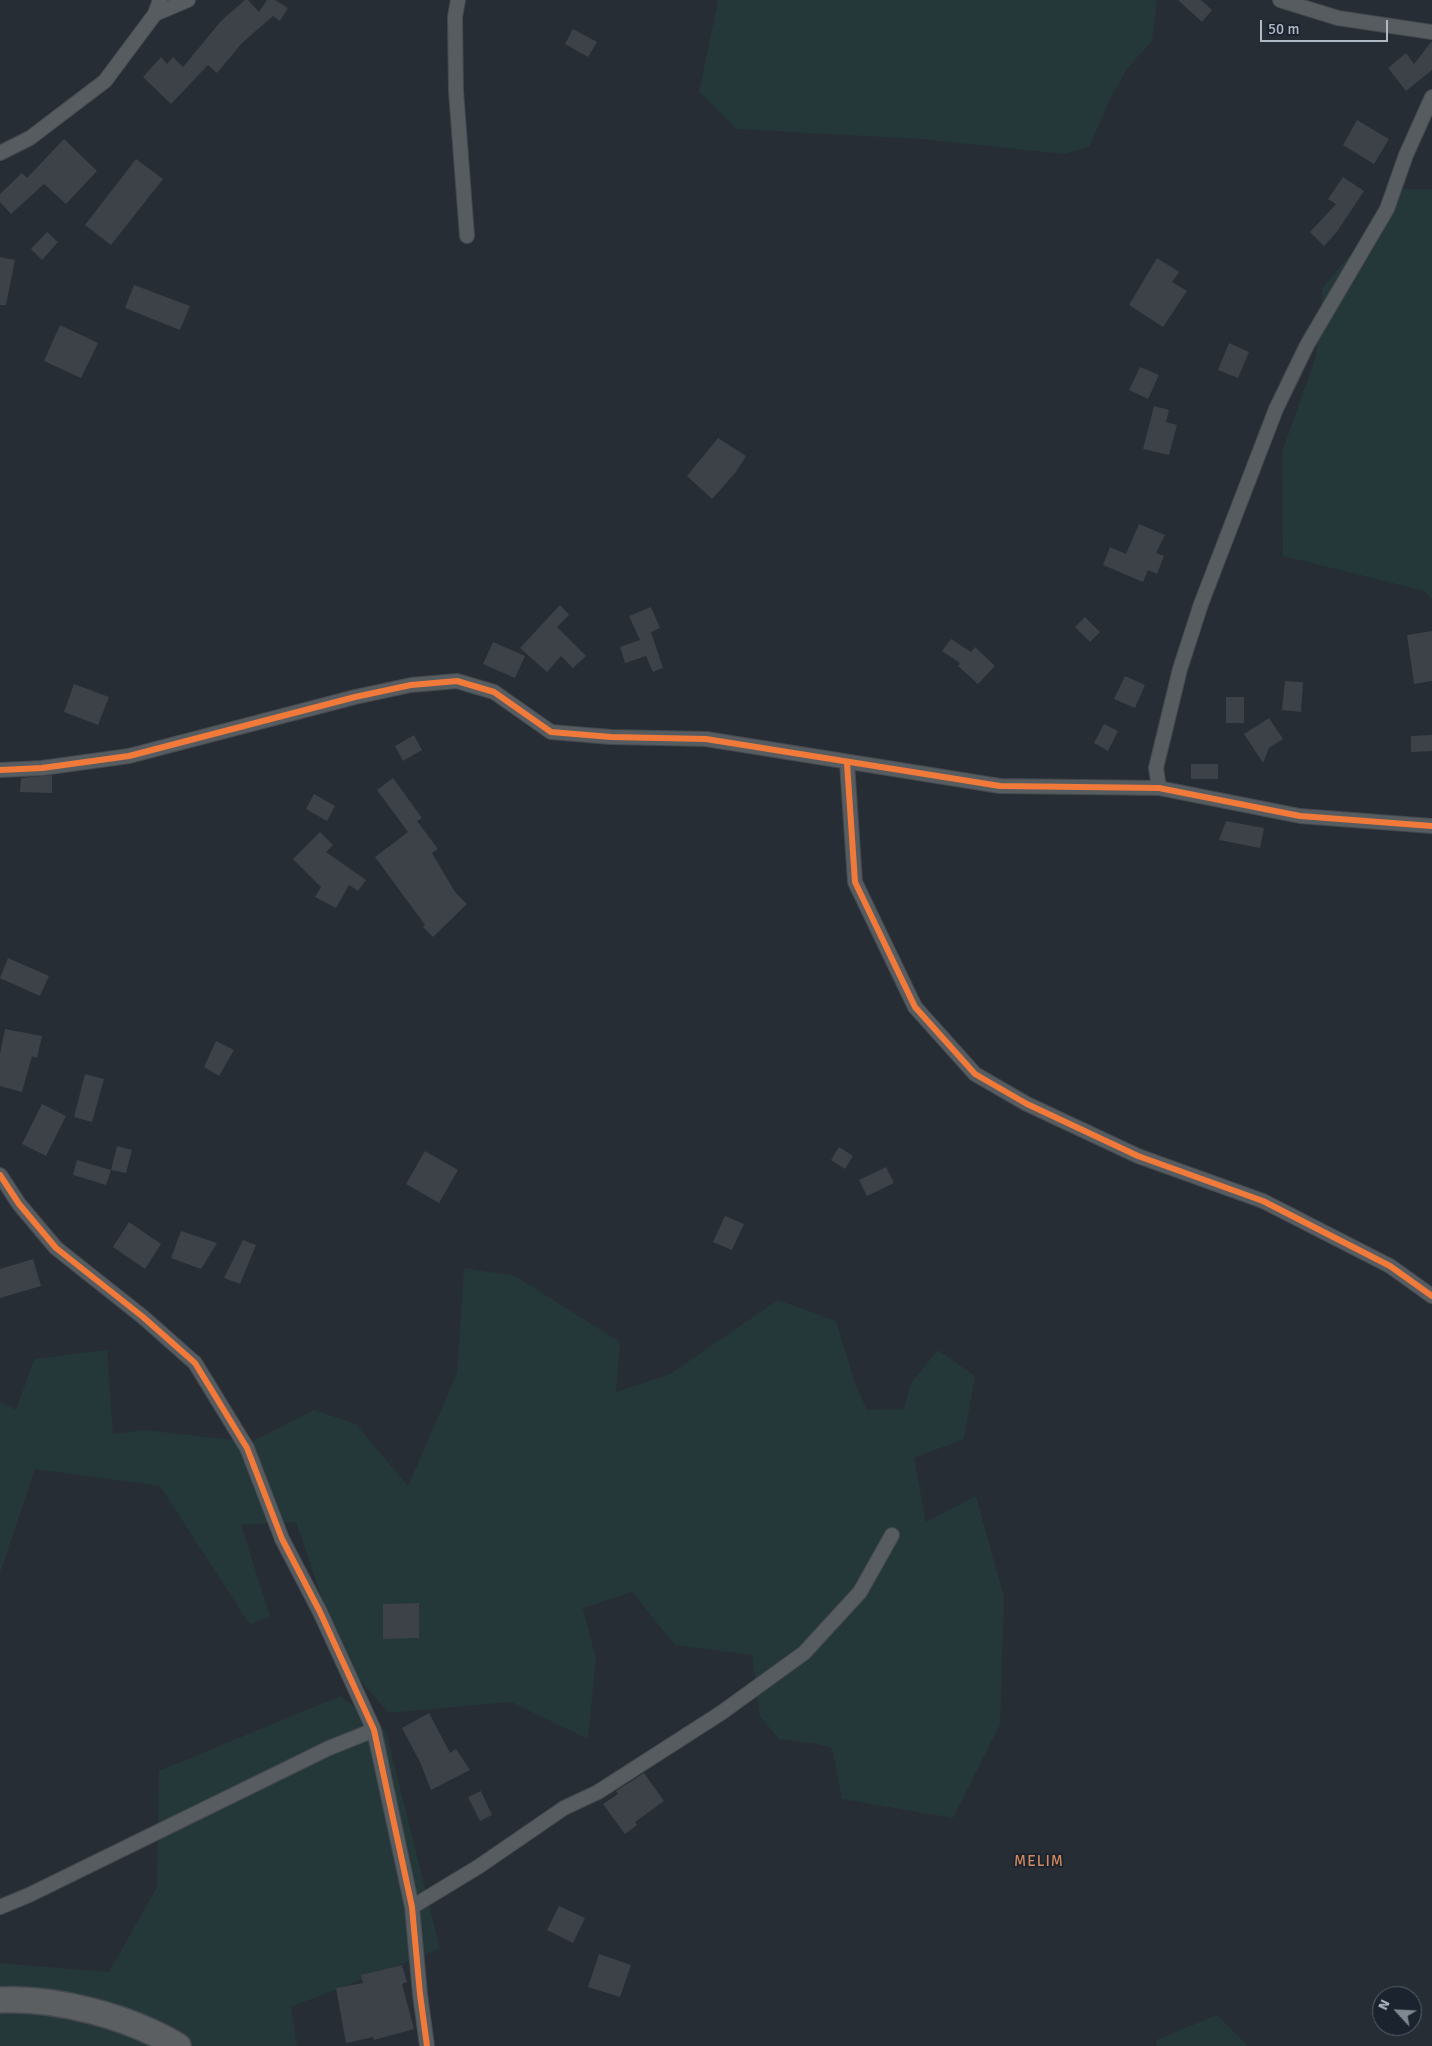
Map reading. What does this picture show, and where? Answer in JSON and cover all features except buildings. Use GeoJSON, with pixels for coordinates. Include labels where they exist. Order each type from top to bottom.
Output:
{"type":"FeatureCollection","features":[{"type":"Feature","properties":{"kind":"highway"},"geometry":{"type":"LineString","coordinates":[[0,2000],[66,2006],[118,2018],[178,2046]]}},
{"type":"Feature","properties":{"kind":"street"},"geometry":{"type":"LineString","coordinates":[[0,153],[30,138],[105,81],[155,14],[160,0]]}},
{"type":"Feature","properties":{"kind":"street"},"geometry":{"type":"LineString","coordinates":[[155,14],[188,0]]}},
{"type":"Feature","properties":{"kind":"street"},"geometry":{"type":"LineString","coordinates":[[458,0],[455,17],[456,91],[467,236]]}},
{"type":"Feature","properties":{"kind":"street"},"geometry":{"type":"LineString","coordinates":[[1280,0],[1338,18],[1432,32]]}},
{"type":"Feature","properties":{"kind":"street"},"geometry":{"type":"LineString","coordinates":[[1159,788],[1156,768],[1180,668],[1201,604],[1276,409],[1307,345],[1387,209],[1406,155],[1432,97]]}},
{"type":"Feature","properties":{"kind":"street"},"geometry":{"type":"LineString","coordinates":[[0,770],[42,768],[129,756],[355,697],[411,685],[457,681],[494,692],[551,732],[611,737],[706,739],[1000,786],[1159,788],[1300,816],[1432,826]]}},
{"type":"Feature","properties":{"kind":"street"},"geometry":{"type":"LineString","coordinates":[[847,763],[855,882],[915,1007],[975,1074],[1027,1104],[1138,1156],[1263,1201],[1390,1266],[1432,1296]]}},
{"type":"Feature","properties":{"kind":"street"},"geometry":{"type":"LineString","coordinates":[[0,1175],[19,1204],[56,1248],[143,1317],[195,1363],[247,1448],[282,1539],[320,1612],[374,1730],[412,1907],[427,2046]]}},
{"type":"Feature","properties":{"kind":"street"},"geometry":{"type":"LineString","coordinates":[[412,1907],[478,1867],[564,1808],[598,1792],[713,1718],[804,1653],[860,1592],[892,1535]]}},
{"type":"Feature","properties":{"kind":"street"},"geometry":{"type":"LineString","coordinates":[[0,1907],[38,1891],[329,1748],[374,1730]]}},
{"type":"Feature","properties":{"kind":"shaded area"},"geometry":{"type":"Polygon","coordinates":[[[718,0],[1157,0],[1152,41],[1127,69],[1110,99],[1090,146],[1064,154],[920,139],[737,129],[699,92],[718,0]]]}},
{"type":"Feature","properties":{"kind":"shaded area"},"geometry":{"type":"Polygon","coordinates":[[[1398,189],[1432,189],[1432,600],[1425,591],[1283,556],[1282,452],[1316,356],[1323,287],[1371,231],[1398,189]]]}},
{"type":"Feature","properties":{"kind":"shaded area"},"geometry":{"type":"Polygon","coordinates":[[[464,1268],[515,1276],[620,1342],[616,1392],[670,1374],[778,1300],[836,1321],[855,1383],[867,1410],[904,1409],[911,1383],[938,1350],[975,1376],[964,1439],[914,1458],[926,1522],[976,1496],[1004,1597],[1000,1725],[953,1818],[842,1799],[832,1748],[779,1739],[760,1716],[752,1655],[675,1645],[632,1592],[583,1608],[596,1659],[588,1739],[511,1702],[389,1713],[344,1663],[296,1522],[241,1525],[270,1616],[250,1625],[160,1486],[35,1469],[0,1573],[0,1401],[16,1410],[34,1359],[107,1350],[113,1434],[144,1430],[251,1442],[314,1410],[356,1424],[408,1486],[457,1373],[464,1268]]]}},
{"type":"Feature","properties":{"kind":"shaded area"},"geometry":{"type":"Polygon","coordinates":[[[340,1696],[386,1731],[440,1949],[291,2007],[297,2046],[0,2046],[0,1963],[109,1972],[157,1887],[159,1771],[340,1696]]]}},
{"type":"Feature","properties":{"kind":"shaded area"},"geometry":{"type":"Polygon","coordinates":[[[1217,2015],[1248,2046],[1157,2046],[1156,2040],[1217,2015]]]}},
{"type":"Feature","properties":{"kind":"cycle path"},"geometry":{"type":"LineString","coordinates":[[0,770],[42,768],[129,756],[355,697],[411,685],[457,681],[494,692],[551,732],[611,737],[706,739],[1000,786],[1159,788],[1300,816],[1432,826]]}},
{"type":"Feature","properties":{"kind":"cycle path"},"geometry":{"type":"LineString","coordinates":[[847,763],[855,882],[915,1007],[975,1074],[1027,1104],[1138,1156],[1263,1201],[1390,1266],[1432,1296]]}},
{"type":"Feature","properties":{"kind":"cycle path"},"geometry":{"type":"LineString","coordinates":[[0,1175],[19,1204],[56,1248],[143,1317],[195,1363],[247,1448],[282,1539],[320,1612],[374,1730],[412,1907],[427,2046]]}},
{"type":"Feature","properties":{"kind":"district","name":"MELIM"},"geometry":{"type":"Point","coordinates":[1039,1862]}}]}
